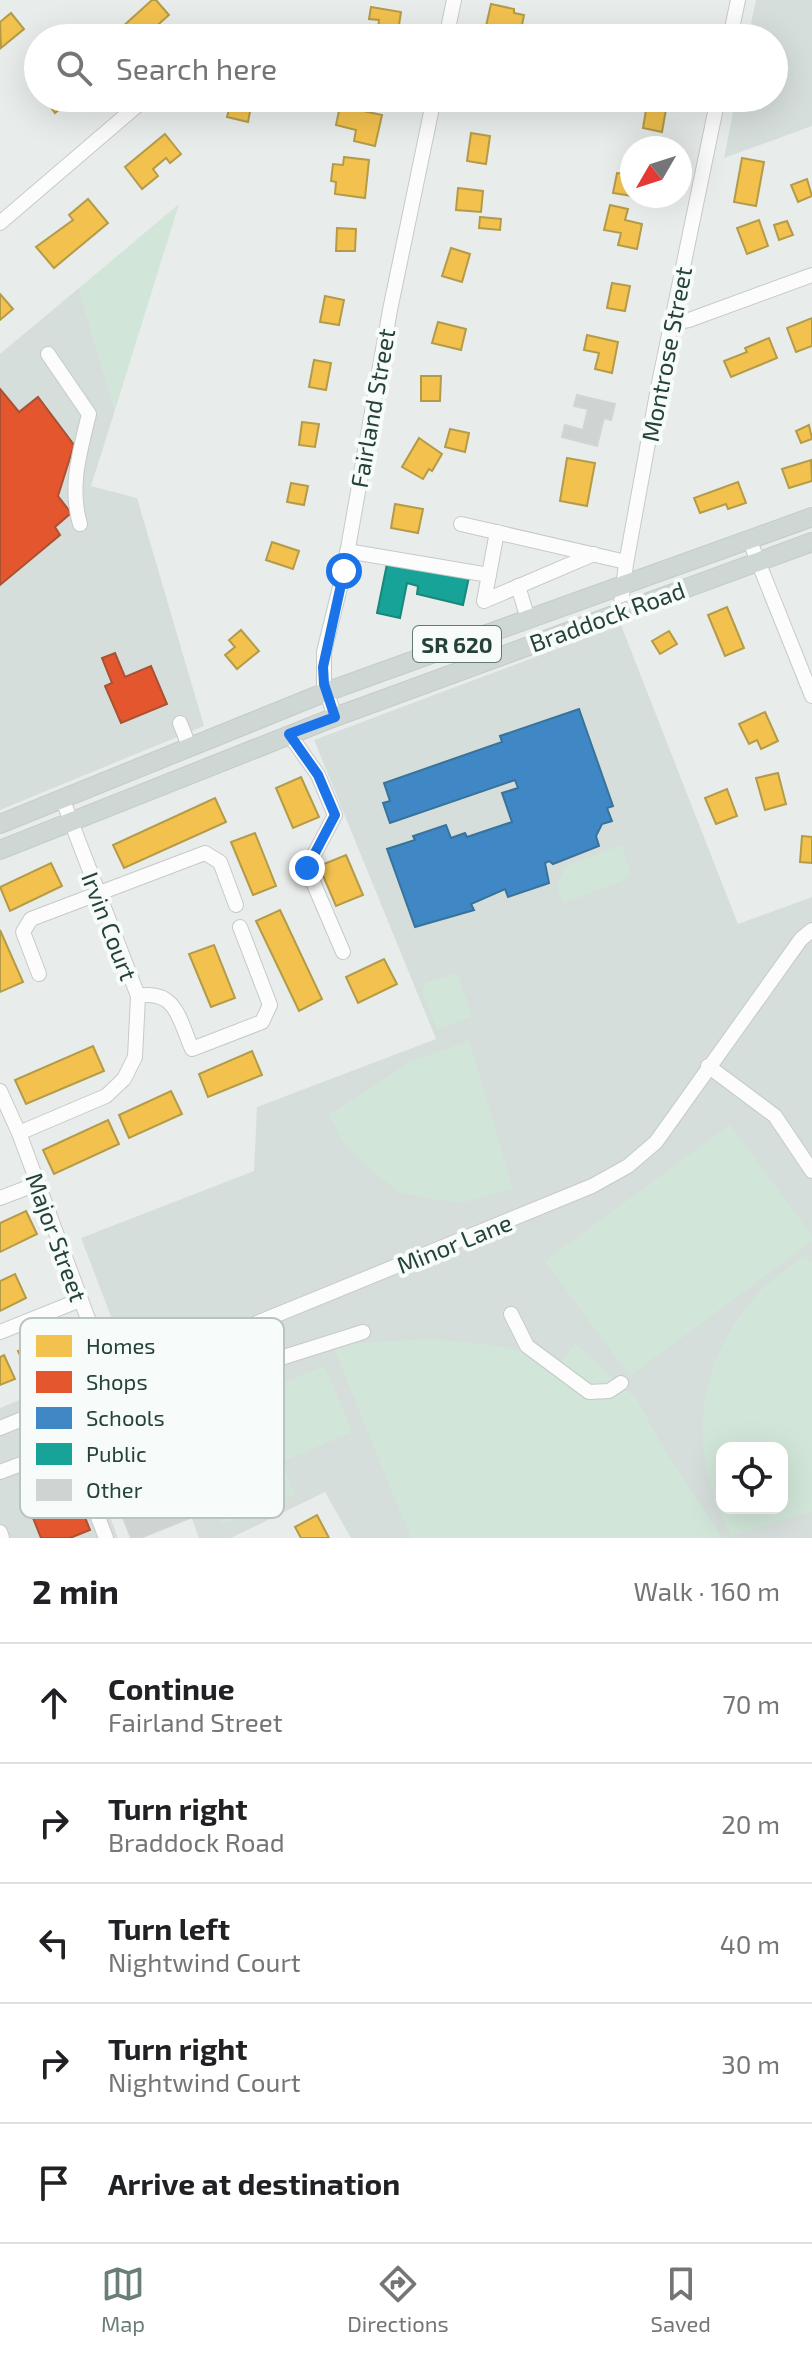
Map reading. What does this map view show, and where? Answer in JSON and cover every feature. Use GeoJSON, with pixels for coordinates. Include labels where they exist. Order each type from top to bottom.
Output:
{"type":"FeatureCollection","features":[{"type":"Feature","properties":{"kind":"main road","name":"Braddock Road"},"geometry":{"type":"LineString","coordinates":[[0,824],[326,692],[812,517]]}},
{"type":"Feature","properties":{"kind":"main road","name":"Braddock Road"},"geometry":{"type":"LineString","coordinates":[[0,850],[289,734],[812,542]]}},
{"type":"Feature","properties":{"kind":"street"},"geometry":{"type":"LineString","coordinates":[[449,24],[454,0]]}},
{"type":"Feature","properties":{"kind":"street"},"geometry":{"type":"LineString","coordinates":[[733,24],[738,0]]}},
{"type":"Feature","properties":{"kind":"street"},"geometry":{"type":"LineString","coordinates":[[0,223],[130,112]]}},
{"type":"Feature","properties":{"kind":"street","name":"Fairland Street"},"geometry":{"type":"LineString","coordinates":[[335,717],[326,692],[324,652],[347,551],[390,310],[431,112]]}},
{"type":"Feature","properties":{"kind":"street","name":"Montrose Street"},"geometry":{"type":"LineString","coordinates":[[620,611],[626,562],[671,323],[715,112]]}},
{"type":"Feature","properties":{"kind":"street"},"geometry":{"type":"LineString","coordinates":[[671,323],[689,320],[812,275]]}},
{"type":"Feature","properties":{"kind":"street"},"geometry":{"type":"LineString","coordinates":[[48,354],[89,414],[74,481],[80,524]]}},
{"type":"Feature","properties":{"kind":"street"},"geometry":{"type":"LineString","coordinates":[[461,524],[626,562]]}},
{"type":"Feature","properties":{"kind":"street"},"geometry":{"type":"LineString","coordinates":[[497,532],[484,601],[594,554]]}},
{"type":"Feature","properties":{"kind":"street"},"geometry":{"type":"LineString","coordinates":[[749,539],[812,696]]}},
{"type":"Feature","properties":{"kind":"street"},"geometry":{"type":"LineString","coordinates":[[347,551],[489,575]]}},
{"type":"Feature","properties":{"kind":"street"},"geometry":{"type":"LineString","coordinates":[[518,586],[528,619]]}},
{"type":"Feature","properties":{"kind":"street"},"geometry":{"type":"LineString","coordinates":[[180,723],[189,746]]}},
{"type":"Feature","properties":{"kind":"street"},"geometry":{"type":"LineString","coordinates":[[289,734],[318,775],[335,815],[307,868],[343,952]]}},
{"type":"Feature","properties":{"kind":"street","name":"Irvin Court"},"geometry":{"type":"LineString","coordinates":[[19,1133],[106,1096],[124,1079],[135,1057],[138,996],[62,798]]}},
{"type":"Feature","properties":{"kind":"street"},"geometry":{"type":"LineString","coordinates":[[39,974],[23,932],[31,919],[205,853],[220,862],[236,905]]}},
{"type":"Feature","properties":{"kind":"street"},"geometry":{"type":"LineString","coordinates":[[138,996],[155,993],[170,1001],[192,1049],[262,1022],[270,1005],[240,927]]}},
{"type":"Feature","properties":{"kind":"street","name":"Minor Lane"},"geometry":{"type":"LineString","coordinates":[[269,1318],[592,1186],[628,1166],[656,1142],[801,939],[812,930]]}},
{"type":"Feature","properties":{"kind":"street"},"geometry":{"type":"LineString","coordinates":[[708,1066],[775,1116],[812,1171]]}},
{"type":"Feature","properties":{"kind":"street","name":"Major Street"},"geometry":{"type":"LineString","coordinates":[[0,1091],[19,1133],[87,1318]]}},
{"type":"Feature","properties":{"kind":"street"},"geometry":{"type":"LineString","coordinates":[[0,1198],[37,1184]]}},
{"type":"Feature","properties":{"kind":"street"},"geometry":{"type":"LineString","coordinates":[[35,1318],[80,1300]]}},
{"type":"Feature","properties":{"kind":"street"},"geometry":{"type":"LineString","coordinates":[[511,1314],[524,1352],[589,1392],[609,1391],[621,1383]]}},
{"type":"Feature","properties":{"kind":"street"},"geometry":{"type":"LineString","coordinates":[[0,1332],[20,1324]]}},
{"type":"Feature","properties":{"kind":"street"},"geometry":{"type":"LineString","coordinates":[[284,1357],[363,1332]]}},
{"type":"Feature","properties":{"kind":"street","name":"Minor Lane"},"geometry":{"type":"LineString","coordinates":[[0,1428],[20,1420]]}},
{"type":"Feature","properties":{"kind":"street"},"geometry":{"type":"LineString","coordinates":[[0,1472],[20,1464]]}},
{"type":"Feature","properties":{"kind":"street"},"geometry":{"type":"LineString","coordinates":[[98,1518],[106,1538]]}},
{"type":"Feature","properties":{"kind":"street"},"geometry":{"type":"LineString","coordinates":[[0,1532],[2,1538]]}},
{"type":"Feature","properties":{"kind":"shaded area"},"geometry":{"type":"Polygon","coordinates":[[[756,0],[812,0],[812,126],[724,158],[733,112],[788,112],[788,24],[751,24],[756,0]]]}},
{"type":"Feature","properties":{"kind":"shaded area"},"geometry":{"type":"Polygon","coordinates":[[[79,288],[115,410],[91,486],[137,498],[204,726],[0,810],[0,354],[79,288]]]}},
{"type":"Feature","properties":{"kind":"shaded area"},"geometry":{"type":"Polygon","coordinates":[[[621,625],[738,924],[812,897],[812,1538],[351,1538],[325,1492],[284,1512],[284,1318],[112,1318],[81,1238],[254,1171],[257,1107],[436,1039],[314,740],[621,625]]]}},
{"type":"Feature","properties":{"kind":"shaded area"},"geometry":{"type":"Polygon","coordinates":[[[20,1400],[20,1518],[111,1518],[118,1538],[0,1538],[0,1408],[20,1400]]]}},
{"type":"Feature","properties":{"kind":"shaded area"},"geometry":{"type":"Polygon","coordinates":[[[192,1518],[272,1518],[231,1538],[199,1538],[192,1518]]]}},
{"type":"Feature","properties":{"kind":"green space"},"geometry":{"type":"Polygon","coordinates":[[[179,204],[115,410],[79,288],[179,204]]]}},
{"type":"Feature","properties":{"kind":"green space"},"geometry":{"type":"Polygon","coordinates":[[[622,845],[630,872],[624,880],[563,903],[557,887],[565,867],[622,845]]]}},
{"type":"Feature","properties":{"kind":"green space"},"geometry":{"type":"Polygon","coordinates":[[[457,973],[472,1016],[437,1030],[423,992],[426,983],[457,973]]]}},
{"type":"Feature","properties":{"kind":"green space"},"geometry":{"type":"Polygon","coordinates":[[[469,1041],[513,1189],[463,1202],[399,1192],[344,1143],[329,1115],[410,1062],[469,1041]]]}},
{"type":"Feature","properties":{"kind":"green space"},"geometry":{"type":"Polygon","coordinates":[[[730,1125],[812,1236],[812,1241],[630,1376],[545,1261],[730,1125]]]}},
{"type":"Feature","properties":{"kind":"green space"},"geometry":{"type":"Polygon","coordinates":[[[804,1255],[812,1263],[812,1511],[731,1536],[721,1514],[788,1514],[788,1442],[716,1442],[716,1503],[703,1444],[703,1414],[708,1384],[718,1355],[753,1299],[804,1255]]]}},
{"type":"Feature","properties":{"kind":"green space"},"geometry":{"type":"Polygon","coordinates":[[[428,1339],[511,1349],[560,1364],[575,1343],[637,1400],[661,1444],[722,1538],[411,1538],[334,1348],[346,1344],[428,1339]]]}},
{"type":"Feature","properties":{"kind":"green space"},"geometry":{"type":"Polygon","coordinates":[[[324,1366],[352,1432],[284,1461],[284,1383],[324,1366]]]}},
{"type":"Feature","properties":{"kind":"green space"},"geometry":{"type":"Polygon","coordinates":[[[284,1469],[295,1494],[284,1499],[284,1469]]]}},
{"type":"Feature","properties":{"kind":"green space"},"geometry":{"type":"Polygon","coordinates":[[[220,1518],[237,1518],[223,1524],[220,1518]]]}},
{"type":"Feature","properties":{"kind":"building: Homes"},"geometry":{"type":"Polygon","coordinates":[[[152,0],[156,0],[169,15],[159,24],[125,24],[152,0]]]}},
{"type":"Feature","properties":{"kind":"building: Homes"},"geometry":{"type":"Polygon","coordinates":[[[491,4],[514,9],[514,13],[524,15],[522,24],[486,24],[491,4]]]}},
{"type":"Feature","properties":{"kind":"building: Homes"},"geometry":{"type":"Polygon","coordinates":[[[371,7],[401,12],[399,24],[378,24],[379,20],[369,19],[371,7]]]}},
{"type":"Feature","properties":{"kind":"building: Homes"},"geometry":{"type":"Polygon","coordinates":[[[11,13],[24,29],[1,48],[0,22],[11,13]]]}},
{"type":"Feature","properties":{"kind":"building: Homes"},"geometry":{"type":"Polygon","coordinates":[[[228,112],[250,112],[248,122],[227,117],[228,112]]]}},
{"type":"Feature","properties":{"kind":"building: Homes"},"geometry":{"type":"Polygon","coordinates":[[[339,112],[382,115],[375,146],[354,141],[356,130],[336,125],[339,112]]]}},
{"type":"Feature","properties":{"kind":"building: Homes"},"geometry":{"type":"Polygon","coordinates":[[[646,112],[666,112],[662,132],[643,128],[646,112]]]}},
{"type":"Feature","properties":{"kind":"building: Homes"},"geometry":{"type":"Polygon","coordinates":[[[471,133],[490,136],[486,164],[467,161],[471,133]]]}},
{"type":"Feature","properties":{"kind":"building: Homes"},"geometry":{"type":"Polygon","coordinates":[[[165,134],[181,154],[170,163],[166,158],[153,169],[158,176],[142,189],[125,167],[165,134]]]}},
{"type":"Feature","properties":{"kind":"building: Homes"},"geometry":{"type":"Polygon","coordinates":[[[344,157],[369,160],[365,198],[335,194],[336,182],[331,181],[333,164],[343,165],[344,157]]]}},
{"type":"Feature","properties":{"kind":"building: Homes"},"geometry":{"type":"Polygon","coordinates":[[[742,158],[764,162],[756,206],[734,202],[742,158]]]}},
{"type":"Feature","properties":{"kind":"building: Homes"},"geometry":{"type":"Polygon","coordinates":[[[617,173],[620,173],[620,194],[613,193],[617,173]]]}},
{"type":"Feature","properties":{"kind":"building: Homes"},"geometry":{"type":"Polygon","coordinates":[[[807,179],[812,196],[798,202],[791,185],[807,179]]]}},
{"type":"Feature","properties":{"kind":"building: Homes"},"geometry":{"type":"Polygon","coordinates":[[[458,188],[483,191],[481,212],[456,210],[458,188]]]}},
{"type":"Feature","properties":{"kind":"building: Homes"},"geometry":{"type":"Polygon","coordinates":[[[88,199],[108,223],[54,268],[36,247],[73,220],[69,215],[88,199]]]}},
{"type":"Feature","properties":{"kind":"building: Homes"},"geometry":{"type":"Polygon","coordinates":[[[610,205],[628,209],[625,220],[642,224],[637,249],[618,245],[621,233],[604,230],[610,205]]]}},
{"type":"Feature","properties":{"kind":"building: Homes"},"geometry":{"type":"Polygon","coordinates":[[[480,217],[501,219],[500,230],[479,228],[480,217]]]}},
{"type":"Feature","properties":{"kind":"building: Homes"},"geometry":{"type":"Polygon","coordinates":[[[759,220],[768,246],[747,254],[737,228],[759,220]]]}},
{"type":"Feature","properties":{"kind":"building: Homes"},"geometry":{"type":"Polygon","coordinates":[[[787,221],[793,235],[779,240],[774,225],[787,221]]]}},
{"type":"Feature","properties":{"kind":"building: Homes"},"geometry":{"type":"Polygon","coordinates":[[[337,228],[356,229],[355,251],[336,251],[337,228]]]}},
{"type":"Feature","properties":{"kind":"building: Homes"},"geometry":{"type":"Polygon","coordinates":[[[451,248],[470,254],[462,282],[442,276],[451,248]]]}},
{"type":"Feature","properties":{"kind":"building: Homes"},"geometry":{"type":"Polygon","coordinates":[[[612,283],[630,286],[625,311],[607,308],[612,283]]]}},
{"type":"Feature","properties":{"kind":"building: Homes"},"geometry":{"type":"Polygon","coordinates":[[[0,294],[13,309],[0,320],[0,294]]]}},
{"type":"Feature","properties":{"kind":"building: Homes"},"geometry":{"type":"Polygon","coordinates":[[[325,296],[344,300],[339,325],[320,322],[325,296]]]}},
{"type":"Feature","properties":{"kind":"building: Homes"},"geometry":{"type":"Polygon","coordinates":[[[812,318],[812,346],[796,352],[787,328],[812,318]]]}},
{"type":"Feature","properties":{"kind":"building: Homes"},"geometry":{"type":"Polygon","coordinates":[[[438,322],[466,329],[461,350],[432,343],[438,322]]]}},
{"type":"Feature","properties":{"kind":"building: Homes"},"geometry":{"type":"Polygon","coordinates":[[[587,335],[618,342],[612,373],[595,369],[599,353],[584,350],[587,335]]]}},
{"type":"Feature","properties":{"kind":"building: Homes"},"geometry":{"type":"Polygon","coordinates":[[[769,338],[777,358],[731,377],[724,361],[747,352],[745,348],[769,338]]]}},
{"type":"Feature","properties":{"kind":"building: Homes"},"geometry":{"type":"Polygon","coordinates":[[[314,360],[331,363],[326,390],[309,387],[314,360]]]}},
{"type":"Feature","properties":{"kind":"building: Homes"},"geometry":{"type":"Polygon","coordinates":[[[421,376],[441,376],[440,401],[421,401],[421,376]]]}},
{"type":"Feature","properties":{"kind":"building: Homes"},"geometry":{"type":"Polygon","coordinates":[[[302,422],[319,424],[315,447],[299,445],[302,422]]]}},
{"type":"Feature","properties":{"kind":"building: Homes"},"geometry":{"type":"Polygon","coordinates":[[[809,425],[812,439],[801,443],[796,431],[809,425]]]}},
{"type":"Feature","properties":{"kind":"building: Homes"},"geometry":{"type":"Polygon","coordinates":[[[450,429],[469,433],[465,452],[445,447],[450,429]]]}},
{"type":"Feature","properties":{"kind":"building: Homes"},"geometry":{"type":"Polygon","coordinates":[[[419,438],[442,454],[423,479],[402,467],[419,438]]]}},
{"type":"Feature","properties":{"kind":"building: Homes"},"geometry":{"type":"Polygon","coordinates":[[[567,458],[595,463],[587,506],[560,501],[567,458]]]}},
{"type":"Feature","properties":{"kind":"building: Homes"},"geometry":{"type":"Polygon","coordinates":[[[811,460],[812,481],[789,488],[782,469],[811,460]]]}},
{"type":"Feature","properties":{"kind":"building: Homes"},"geometry":{"type":"Polygon","coordinates":[[[738,482],[746,503],[728,509],[726,504],[700,513],[694,498],[738,482]]]}},
{"type":"Feature","properties":{"kind":"building: Homes"},"geometry":{"type":"Polygon","coordinates":[[[291,483],[308,486],[304,505],[287,502],[291,483]]]}},
{"type":"Feature","properties":{"kind":"building: Homes"},"geometry":{"type":"Polygon","coordinates":[[[395,504],[423,509],[418,533],[391,528],[395,504]]]}},
{"type":"Feature","properties":{"kind":"building: Homes"},"geometry":{"type":"Polygon","coordinates":[[[272,542],[299,551],[293,569],[266,560],[272,542]]]}},
{"type":"Feature","properties":{"kind":"building: Homes"},"geometry":{"type":"Polygon","coordinates":[[[727,607],[744,648],[725,656],[708,615],[727,607]]]}},
{"type":"Feature","properties":{"kind":"building: Homes"},"geometry":{"type":"Polygon","coordinates":[[[241,630],[259,651],[237,669],[225,655],[235,647],[229,640],[241,630]]]}},
{"type":"Feature","properties":{"kind":"building: Homes"},"geometry":{"type":"Polygon","coordinates":[[[669,631],[677,644],[660,654],[652,641],[669,631]]]}},
{"type":"Feature","properties":{"kind":"building: Homes"},"geometry":{"type":"Polygon","coordinates":[[[765,712],[778,741],[761,749],[757,740],[749,744],[739,724],[765,712]]]}},
{"type":"Feature","properties":{"kind":"building: Homes"},"geometry":{"type":"Polygon","coordinates":[[[778,773],[786,804],[765,810],[756,778],[778,773]]]}},
{"type":"Feature","properties":{"kind":"building: Homes"},"geometry":{"type":"Polygon","coordinates":[[[301,777],[319,817],[293,828],[276,788],[301,777]]]}},
{"type":"Feature","properties":{"kind":"building: Homes"},"geometry":{"type":"Polygon","coordinates":[[[727,789],[737,816],[716,824],[705,798],[727,789]]]}},
{"type":"Feature","properties":{"kind":"building: Homes"},"geometry":{"type":"Polygon","coordinates":[[[215,798],[226,822],[124,868],[113,845],[215,798]]]}},
{"type":"Feature","properties":{"kind":"building: Homes"},"geometry":{"type":"Polygon","coordinates":[[[255,833],[276,886],[253,895],[231,842],[255,833]]]}},
{"type":"Feature","properties":{"kind":"building: Homes"},"geometry":{"type":"Polygon","coordinates":[[[802,836],[812,837],[812,863],[800,862],[802,836]]]}},
{"type":"Feature","properties":{"kind":"building: Homes"},"geometry":{"type":"Polygon","coordinates":[[[346,855],[363,895],[336,906],[319,866],[346,855]]]}},
{"type":"Feature","properties":{"kind":"building: Homes"},"geometry":{"type":"Polygon","coordinates":[[[51,863],[62,886],[10,911],[0,887],[51,863]]]}},
{"type":"Feature","properties":{"kind":"building: Homes"},"geometry":{"type":"Polygon","coordinates":[[[280,910],[322,999],[299,1011],[256,921],[280,910]]]}},
{"type":"Feature","properties":{"kind":"building: Homes"},"geometry":{"type":"Polygon","coordinates":[[[0,930],[23,982],[0,992],[0,930]]]}},
{"type":"Feature","properties":{"kind":"building: Homes"},"geometry":{"type":"Polygon","coordinates":[[[214,945],[235,998],[211,1007],[189,954],[214,945]]]}},
{"type":"Feature","properties":{"kind":"building: Homes"},"geometry":{"type":"Polygon","coordinates":[[[384,959],[397,984],[358,1003],[346,977],[384,959]]]}},
{"type":"Feature","properties":{"kind":"building: Homes"},"geometry":{"type":"Polygon","coordinates":[[[93,1046],[104,1071],[26,1104],[15,1080],[93,1046]]]}},
{"type":"Feature","properties":{"kind":"building: Homes"},"geometry":{"type":"Polygon","coordinates":[[[252,1051],[262,1075],[208,1097],[199,1074],[252,1051]]]}},
{"type":"Feature","properties":{"kind":"building: Homes"},"geometry":{"type":"Polygon","coordinates":[[[171,1091],[182,1114],[129,1138],[119,1115],[171,1091]]]}},
{"type":"Feature","properties":{"kind":"building: Homes"},"geometry":{"type":"Polygon","coordinates":[[[108,1120],[119,1144],[54,1174],[43,1150],[108,1120]]]}},
{"type":"Feature","properties":{"kind":"building: Homes"},"geometry":{"type":"Polygon","coordinates":[[[26,1211],[37,1234],[0,1252],[0,1223],[26,1211]]]}},
{"type":"Feature","properties":{"kind":"building: Homes"},"geometry":{"type":"Polygon","coordinates":[[[15,1274],[26,1298],[0,1311],[0,1281],[15,1274]]]}},
{"type":"Feature","properties":{"kind":"building: Homes"},"geometry":{"type":"Polygon","coordinates":[[[4,1355],[15,1379],[0,1385],[0,1357],[4,1355]]]}},
{"type":"Feature","properties":{"kind":"building: Homes"},"geometry":{"type":"Polygon","coordinates":[[[317,1515],[329,1538],[301,1538],[295,1527],[317,1515]]]}},
{"type":"Feature","properties":{"kind":"building: Shops"},"geometry":{"type":"Polygon","coordinates":[[[0,389],[19,412],[38,397],[74,445],[58,496],[71,513],[55,527],[60,535],[0,585],[0,389]]]}},
{"type":"Feature","properties":{"kind":"building: Shops"},"geometry":{"type":"Polygon","coordinates":[[[115,653],[125,677],[151,666],[167,704],[121,723],[105,686],[112,683],[102,658],[115,653]]]}},
{"type":"Feature","properties":{"kind":"building: Shops"},"geometry":{"type":"Polygon","coordinates":[[[33,1518],[85,1518],[90,1530],[70,1538],[41,1538],[33,1518]]]}},
{"type":"Feature","properties":{"kind":"building: Schools"},"geometry":{"type":"Polygon","coordinates":[[[579,709],[613,806],[607,808],[612,821],[602,824],[596,836],[599,846],[553,864],[549,861],[545,863],[549,883],[508,897],[505,889],[471,904],[474,910],[415,927],[387,849],[446,825],[451,838],[465,833],[467,837],[512,822],[502,793],[518,788],[515,780],[390,823],[383,803],[390,801],[384,783],[502,742],[500,736],[579,709]]]}},
{"type":"Feature","properties":{"kind":"building: Public"},"geometry":{"type":"Polygon","coordinates":[[[388,559],[469,577],[463,605],[417,594],[418,586],[407,583],[400,618],[377,613],[388,559]]]}},
{"type":"Feature","properties":{"kind":"building: Other"},"geometry":{"type":"Polygon","coordinates":[[[577,395],[615,404],[611,420],[604,418],[597,446],[562,437],[565,425],[583,430],[588,409],[574,406],[577,395]]]}},
{"type":"Feature","properties":{"kind":"building: Other"},"geometry":{"type":"Polygon","coordinates":[[[123,1518],[190,1518],[140,1538],[131,1538],[123,1518]]]}},
{"type":"Feature","properties":{"kind":"route"},"geometry":{"type":"LineString","coordinates":[[307,868],[335,815],[318,775],[289,734],[335,717],[324,684],[323,667],[344,571]]}}]}
